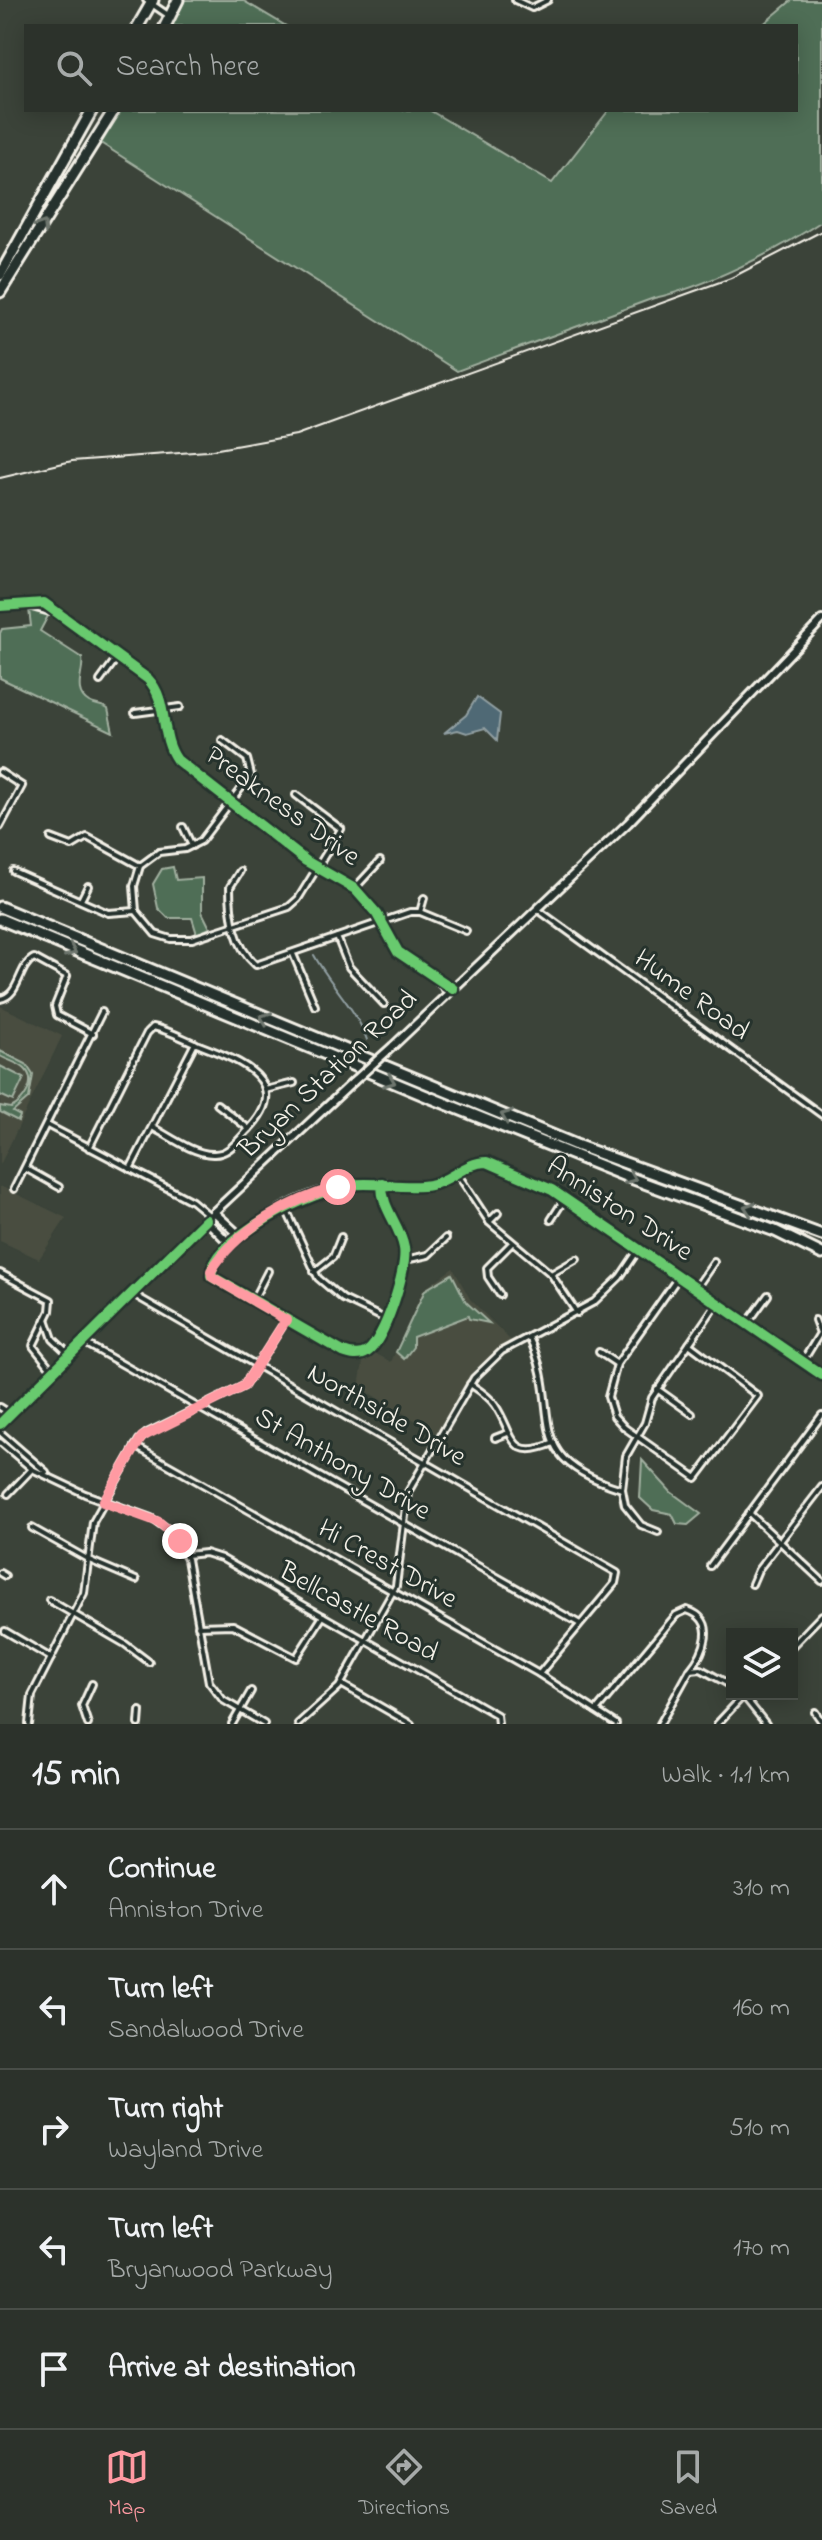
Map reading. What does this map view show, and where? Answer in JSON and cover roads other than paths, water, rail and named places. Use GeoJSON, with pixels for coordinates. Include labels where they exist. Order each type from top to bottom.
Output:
{"type":"FeatureCollection","features":[{"type":"Feature","properties":{"kind":"highway"},"geometry":{"type":"LineString","coordinates":[[166,24],[178,0]]}},
{"type":"Feature","properties":{"kind":"highway"},"geometry":{"type":"LineString","coordinates":[[139,24],[150,1]]}},
{"type":"Feature","properties":{"kind":"highway"},"geometry":{"type":"LineString","coordinates":[[0,275],[91,112]]}},
{"type":"Feature","properties":{"kind":"highway"},"geometry":{"type":"LineString","coordinates":[[0,292],[113,112]]}},
{"type":"Feature","properties":{"kind":"highway"},"geometry":{"type":"LineString","coordinates":[[0,907],[576,1145],[822,1235]]}},
{"type":"Feature","properties":{"kind":"highway"},"geometry":{"type":"LineString","coordinates":[[0,919],[526,1136],[775,1231],[822,1254]]}},
{"type":"Feature","properties":{"kind":"main road","name":"Bryan Station Road"},"geometry":{"type":"LineString","coordinates":[[0,1424],[210,1216],[651,800],[822,620]]}},
{"type":"Feature","properties":{"kind":"main road","name":"Anniston Drive"},"geometry":{"type":"LineString","coordinates":[[231,1245],[240,1236],[286,1209],[330,1189],[382,1183],[422,1186],[487,1162],[565,1198],[822,1375]]}},
{"type":"Feature","properties":{"kind":"main road"},"geometry":{"type":"LineString","coordinates":[[210,1216],[240,1236]]}},
{"type":"Feature","properties":{"kind":"main road"},"geometry":{"type":"LineString","coordinates":[[210,1216],[231,1245]]}},
{"type":"Feature","properties":{"kind":"street"},"geometry":{"type":"LineString","coordinates":[[515,0],[532,8],[548,0]]}},
{"type":"Feature","properties":{"kind":"street"},"geometry":{"type":"LineString","coordinates":[[150,1],[170,16]]}},
{"type":"Feature","properties":{"kind":"street","name":"Preakness Drive"},"geometry":{"type":"LineString","coordinates":[[0,606],[25,606],[53,612],[150,682],[162,711],[172,753],[230,803],[318,867],[355,889],[398,952],[451,991]]}},
{"type":"Feature","properties":{"kind":"street"},"geometry":{"type":"LineString","coordinates":[[100,681],[116,659]]}},
{"type":"Feature","properties":{"kind":"street"},"geometry":{"type":"LineString","coordinates":[[135,713],[180,707]]}},
{"type":"Feature","properties":{"kind":"street"},"geometry":{"type":"LineString","coordinates":[[222,740],[247,759],[251,767],[248,779],[209,833],[192,846],[159,852],[140,866],[134,886],[136,911],[151,931],[171,939],[192,939],[289,907],[341,829],[296,795]]}},
{"type":"Feature","properties":{"kind":"street"},"geometry":{"type":"LineString","coordinates":[[0,772],[22,786],[0,827]]}},
{"type":"Feature","properties":{"kind":"street"},"geometry":{"type":"LineString","coordinates":[[183,827],[192,846]]}},
{"type":"Feature","properties":{"kind":"street"},"geometry":{"type":"LineString","coordinates":[[51,838],[72,846],[87,837],[140,866]]}},
{"type":"Feature","properties":{"kind":"street"},"geometry":{"type":"LineString","coordinates":[[355,889],[380,861]]}},
{"type":"Feature","properties":{"kind":"street"},"geometry":{"type":"LineString","coordinates":[[13,871],[108,913],[136,911]]}},
{"type":"Feature","properties":{"kind":"street"},"geometry":{"type":"LineString","coordinates":[[240,871],[230,884],[235,926],[239,944],[256,965],[401,913],[420,912],[466,931]]}},
{"type":"Feature","properties":{"kind":"street"},"geometry":{"type":"LineString","coordinates":[[81,900],[88,886]]}},
{"type":"Feature","properties":{"kind":"street"},"geometry":{"type":"LineString","coordinates":[[420,912],[424,898]]}},
{"type":"Feature","properties":{"kind":"street","name":"Hume Road"},"geometry":{"type":"LineString","coordinates":[[537,909],[822,1115]]}},
{"type":"Feature","properties":{"kind":"street"},"geometry":{"type":"LineString","coordinates":[[337,937],[349,967],[384,1004]]}},
{"type":"Feature","properties":{"kind":"street"},"geometry":{"type":"LineString","coordinates":[[293,954],[315,1006]]}},
{"type":"Feature","properties":{"kind":"street"},"geometry":{"type":"LineString","coordinates":[[0,999],[11,994],[27,962],[34,958],[67,976],[55,1006],[57,1015],[93,1034]]}},
{"type":"Feature","properties":{"kind":"street"},"geometry":{"type":"LineString","coordinates":[[14,1189],[102,1012]]}},
{"type":"Feature","properties":{"kind":"street"},"geometry":{"type":"LineString","coordinates":[[89,1148],[148,1030],[158,1028],[247,1065],[259,1077],[265,1090],[262,1111],[249,1129],[232,1147],[213,1154],[199,1151],[152,1127]]}},
{"type":"Feature","properties":{"kind":"street"},"geometry":{"type":"LineString","coordinates":[[130,1169],[195,1043]]}},
{"type":"Feature","properties":{"kind":"street"},"geometry":{"type":"LineString","coordinates":[[265,1090],[294,1083]]}},
{"type":"Feature","properties":{"kind":"street"},"geometry":{"type":"LineString","coordinates":[[217,1104],[249,1129]]}},
{"type":"Feature","properties":{"kind":"street"},"geometry":{"type":"LineString","coordinates":[[47,1125],[192,1201],[210,1216]]}},
{"type":"Feature","properties":{"kind":"street"},"geometry":{"type":"LineString","coordinates":[[25,1168],[59,1187]]}},
{"type":"Feature","properties":{"kind":"street"},"geometry":{"type":"LineString","coordinates":[[457,1173],[489,1222],[511,1244],[551,1274],[577,1313]]}},
{"type":"Feature","properties":{"kind":"street"},"geometry":{"type":"LineString","coordinates":[[268,1271],[253,1300],[343,1352],[357,1355],[373,1346],[402,1279],[405,1260],[404,1244],[384,1204],[382,1183]]}},
{"type":"Feature","properties":{"kind":"street"},"geometry":{"type":"LineString","coordinates":[[551,1220],[565,1198]]}},
{"type":"Feature","properties":{"kind":"street"},"geometry":{"type":"LineString","coordinates":[[286,1209],[314,1272],[343,1299],[385,1319]]}},
{"type":"Feature","properties":{"kind":"street"},"geometry":{"type":"LineString","coordinates":[[489,1222],[498,1213]]}},
{"type":"Feature","properties":{"kind":"street"},"geometry":{"type":"LineString","coordinates":[[314,1272],[333,1257],[341,1237]]}},
{"type":"Feature","properties":{"kind":"street"},"geometry":{"type":"LineString","coordinates":[[405,1260],[428,1255],[446,1238]]}},
{"type":"Feature","properties":{"kind":"street"},"geometry":{"type":"LineString","coordinates":[[500,1295],[488,1277],[487,1268],[511,1244]]}},
{"type":"Feature","properties":{"kind":"street","name":"Anniston Drive"},"geometry":{"type":"LineString","coordinates":[[231,1245],[210,1274],[253,1300]]}},
{"type":"Feature","properties":{"kind":"street"},"geometry":{"type":"LineString","coordinates":[[298,1724],[341,1684],[393,1592],[401,1567],[408,1492],[470,1384],[496,1355],[577,1313],[613,1285],[639,1249]]}},
{"type":"Feature","properties":{"kind":"street"},"geometry":{"type":"LineString","coordinates":[[551,1274],[577,1259]]}},
{"type":"Feature","properties":{"kind":"street"},"geometry":{"type":"LineString","coordinates":[[696,1288],[714,1262]]}},
{"type":"Feature","properties":{"kind":"street"},"geometry":{"type":"LineString","coordinates":[[0,1273],[48,1296],[52,1306],[33,1348],[54,1372]]}},
{"type":"Feature","properties":{"kind":"street"},"geometry":{"type":"LineString","coordinates":[[679,1276],[617,1364],[609,1384],[609,1403],[618,1422],[697,1478],[758,1394],[689,1344]]}},
{"type":"Feature","properties":{"kind":"street","name":"Northside Drive"},"geometry":{"type":"LineString","coordinates":[[131,1293],[619,1575],[580,1624]]}},
{"type":"Feature","properties":{"kind":"street"},"geometry":{"type":"LineString","coordinates":[[747,1324],[768,1295]]}},
{"type":"Feature","properties":{"kind":"street"},"geometry":{"type":"LineString","coordinates":[[658,1532],[644,1527],[632,1516],[622,1489],[626,1456],[657,1389],[717,1303]]}},
{"type":"Feature","properties":{"kind":"street"},"geometry":{"type":"LineString","coordinates":[[46,1319],[53,1339],[70,1355]]}},
{"type":"Feature","properties":{"kind":"street"},"geometry":{"type":"LineString","coordinates":[[29,1724],[32,1695],[87,1586],[91,1526],[135,1446],[147,1433],[240,1390],[259,1366],[286,1320]]}},
{"type":"Feature","properties":{"kind":"street"},"geometry":{"type":"LineString","coordinates":[[803,1361],[818,1340],[820,1333],[815,1320]]}},
{"type":"Feature","properties":{"kind":"street"},"geometry":{"type":"LineString","coordinates":[[529,1337],[542,1370],[545,1409],[554,1443],[576,1472],[622,1489]]}},
{"type":"Feature","properties":{"kind":"street","name":"St Anthony Drive"},"geometry":{"type":"LineString","coordinates":[[83,1342],[580,1624]]}},
{"type":"Feature","properties":{"kind":"street"},"geometry":{"type":"LineString","coordinates":[[599,1352],[617,1364]]}},
{"type":"Feature","properties":{"kind":"street"},"geometry":{"type":"LineString","coordinates":[[470,1384],[492,1401],[508,1433],[524,1450],[534,1451],[554,1443]]}},
{"type":"Feature","properties":{"kind":"street"},"geometry":{"type":"LineString","coordinates":[[657,1389],[692,1414]]}},
{"type":"Feature","properties":{"kind":"street"},"geometry":{"type":"LineString","coordinates":[[0,1407],[11,1414]]}},
{"type":"Feature","properties":{"kind":"street"},"geometry":{"type":"LineString","coordinates":[[710,1566],[822,1415]]}},
{"type":"Feature","properties":{"kind":"street"},"geometry":{"type":"LineString","coordinates":[[0,1432],[34,1467]]}},
{"type":"Feature","properties":{"kind":"street"},"geometry":{"type":"LineString","coordinates":[[495,1438],[508,1433]]}},
{"type":"Feature","properties":{"kind":"street"},"geometry":{"type":"LineString","coordinates":[[0,1442],[34,1467],[103,1502],[165,1526],[186,1555],[209,1682],[223,1700],[264,1724]]}},
{"type":"Feature","properties":{"kind":"street","name":"Hi Crest Drive"},"geometry":{"type":"LineString","coordinates":[[135,1446],[539,1674],[616,1724]]}},
{"type":"Feature","properties":{"kind":"street"},"geometry":{"type":"LineString","coordinates":[[8,1494],[34,1467]]}},
{"type":"Feature","properties":{"kind":"street"},"geometry":{"type":"LineString","coordinates":[[752,1584],[780,1541],[822,1487]]}},
{"type":"Feature","properties":{"kind":"street"},"geometry":{"type":"LineString","coordinates":[[749,1513],[822,1581]]}},
{"type":"Feature","properties":{"kind":"street"},"geometry":{"type":"LineString","coordinates":[[32,1528],[89,1560],[136,1580]]}},
{"type":"Feature","properties":{"kind":"street","name":"Bellcastle Road"},"geometry":{"type":"LineString","coordinates":[[186,1555],[214,1555],[497,1715],[498,1724]]}},
{"type":"Feature","properties":{"kind":"street"},"geometry":{"type":"LineString","coordinates":[[49,1600],[149,1662]]}},
{"type":"Feature","properties":{"kind":"street"},"geometry":{"type":"LineString","coordinates":[[596,1711],[676,1615],[687,1610],[702,1621],[707,1639],[702,1655],[690,1670],[660,1724]]}},
{"type":"Feature","properties":{"kind":"street"},"geometry":{"type":"LineString","coordinates":[[798,1640],[822,1615]]}},
{"type":"Feature","properties":{"kind":"street"},"geometry":{"type":"LineString","coordinates":[[198,1626],[224,1623],[237,1626],[296,1658],[323,1616]]}},
{"type":"Feature","properties":{"kind":"street"},"geometry":{"type":"LineString","coordinates":[[539,1674],[580,1624]]}},
{"type":"Feature","properties":{"kind":"street"},"geometry":{"type":"LineString","coordinates":[[5,1631],[51,1658]]}},
{"type":"Feature","properties":{"kind":"street"},"geometry":{"type":"LineString","coordinates":[[690,1670],[701,1669],[726,1683]]}},
{"type":"Feature","properties":{"kind":"street"},"geometry":{"type":"LineString","coordinates":[[88,1724],[82,1706],[92,1684]]}},
{"type":"Feature","properties":{"kind":"street"},"geometry":{"type":"LineString","coordinates":[[341,1684],[411,1724]]}},
{"type":"Feature","properties":{"kind":"street"},"geometry":{"type":"LineString","coordinates":[[232,1724],[251,1691]]}},
{"type":"Feature","properties":{"kind":"street"},"geometry":{"type":"LineString","coordinates":[[717,1724],[739,1700]]}},
{"type":"Feature","properties":{"kind":"street"},"geometry":{"type":"LineString","coordinates":[[748,1700],[766,1724]]}},
{"type":"Feature","properties":{"kind":"street"},"geometry":{"type":"LineString","coordinates":[[139,1724],[140,1711]]}},
{"type":"Feature","properties":{"kind":"street"},"geometry":{"type":"LineString","coordinates":[[815,1712],[822,1722]]}},
{"type":"Feature","properties":{"kind":"water"},"geometry":{"type":"Polygon","coordinates":[[[477,697],[500,714],[497,740],[485,728],[467,733],[458,730],[444,733],[466,715],[477,697]]]}},
{"type":"Feature","properties":{"kind":"waterway"},"geometry":{"type":"LineString","coordinates":[[314,955],[356,1017],[367,1040]]}},
{"type":"Feature","properties":{"kind":"railway"},"geometry":{"type":"LineString","coordinates":[[0,478],[72,461],[207,451],[296,435],[731,278],[822,231]]}}]}
